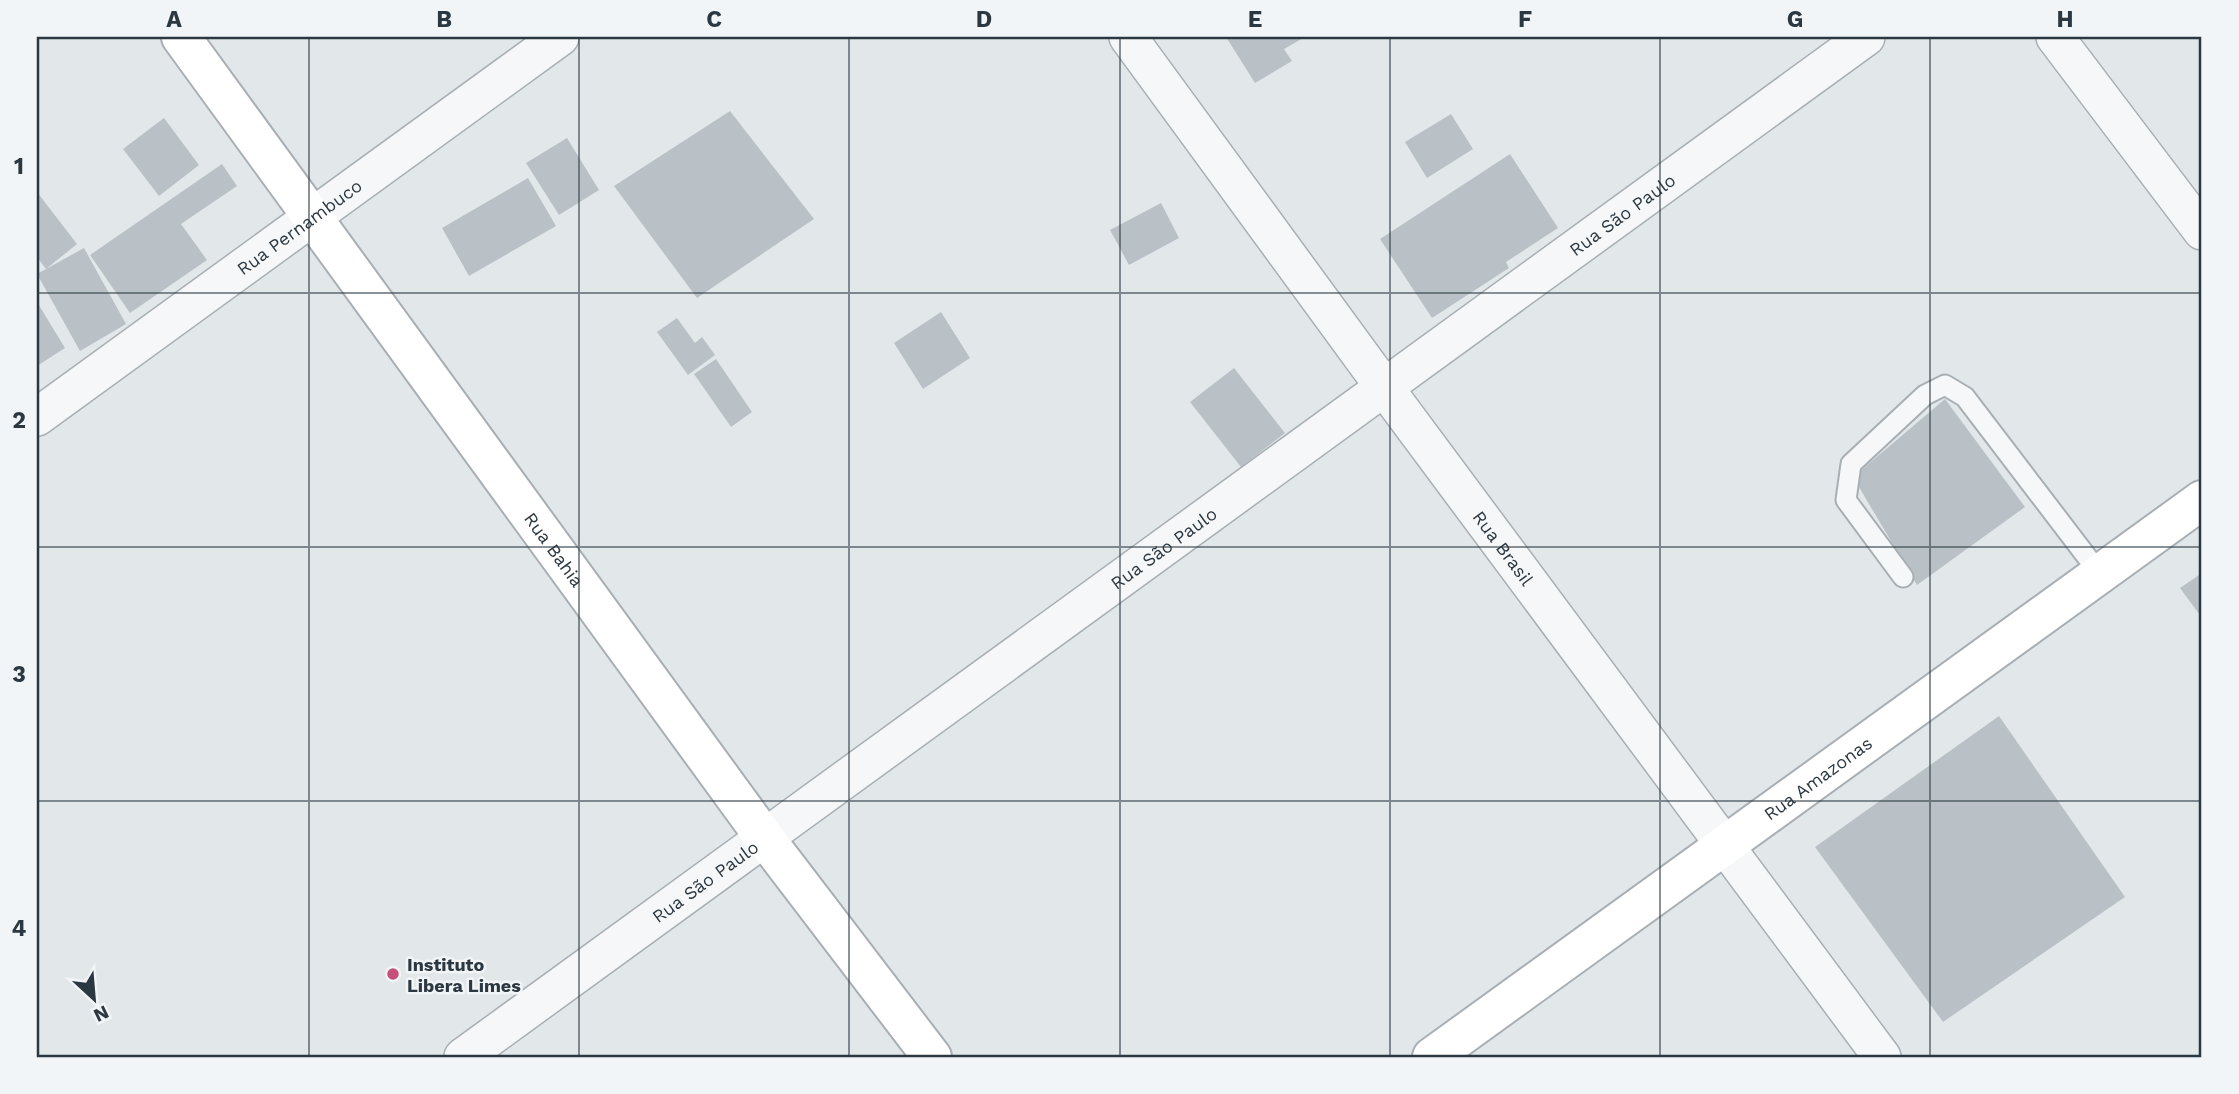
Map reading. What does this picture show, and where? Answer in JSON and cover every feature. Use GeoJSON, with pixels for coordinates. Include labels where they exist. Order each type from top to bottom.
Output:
{"type":"FeatureCollection","features":[{"type":"Feature","properties":{"kind":"main road","name":"Rua Bahia"},"geometry":{"type":"LineString","coordinates":[[181,37],[764,837],[932,1057]]}},
{"type":"Feature","properties":{"kind":"main road","name":"Rua Amazonas"},"geometry":{"type":"LineString","coordinates":[[1432,1057],[2202,500]]}},
{"type":"Feature","properties":{"kind":"street","name":"Rua Pernambuco"},"geometry":{"type":"LineString","coordinates":[[37,417],[560,37]]}},
{"type":"Feature","properties":{"kind":"street","name":"Rua Brasil"},"geometry":{"type":"LineString","coordinates":[[1128,37],[1724,847],[1882,1057]]}},
{"type":"Feature","properties":{"kind":"street","name":"Rua São Paulo"},"geometry":{"type":"LineString","coordinates":[[463,1057],[1866,37]]}},
{"type":"Feature","properties":{"kind":"street"},"geometry":{"type":"LineString","coordinates":[[2055,37],[2202,231]]}},
{"type":"Feature","properties":{"kind":"lane"},"geometry":{"type":"LineString","coordinates":[[1903,577],[1846,500],[1851,464],[1925,395],[1945,385],[1965,397],[2100,574]]}},
{"type":"Feature","properties":{"kind":"building"},"geometry":{"type":"Polygon","coordinates":[[[1226,37],[1305,37],[1284,49],[1292,61],[1255,83],[1226,37]]]}},
{"type":"Feature","properties":{"kind":"building"},"geometry":{"type":"Polygon","coordinates":[[[730,111],[814,219],[697,298],[614,186],[730,111]]]}},
{"type":"Feature","properties":{"kind":"building"},"geometry":{"type":"Polygon","coordinates":[[[1451,114],[1473,149],[1427,178],[1405,142],[1451,114]]]}},
{"type":"Feature","properties":{"kind":"building"},"geometry":{"type":"Polygon","coordinates":[[[164,118],[199,165],[159,196],[123,149],[164,118]]]}},
{"type":"Feature","properties":{"kind":"building"},"geometry":{"type":"Polygon","coordinates":[[[567,138],[599,190],[559,215],[526,163],[567,138]]]}},
{"type":"Feature","properties":{"kind":"building"},"geometry":{"type":"Polygon","coordinates":[[[1510,154],[1558,228],[1506,262],[1509,268],[1432,318],[1380,239],[1510,154]]]}},
{"type":"Feature","properties":{"kind":"building"},"geometry":{"type":"Polygon","coordinates":[[[222,164],[237,186],[181,224],[207,260],[130,313],[90,255],[222,164]]]}},
{"type":"Feature","properties":{"kind":"building"},"geometry":{"type":"Polygon","coordinates":[[[528,178],[556,226],[469,276],[442,228],[528,178]]]}},
{"type":"Feature","properties":{"kind":"building"},"geometry":{"type":"Polygon","coordinates":[[[37,192],[77,244],[46,269],[37,257],[37,192]]]}},
{"type":"Feature","properties":{"kind":"building"},"geometry":{"type":"Polygon","coordinates":[[[1161,203],[1179,238],[1129,265],[1110,230],[1161,203]]]}},
{"type":"Feature","properties":{"kind":"building"},"geometry":{"type":"Polygon","coordinates":[[[84,248],[126,324],[80,351],[37,274],[84,248]]]}},
{"type":"Feature","properties":{"kind":"building"},"geometry":{"type":"Polygon","coordinates":[[[37,302],[65,348],[37,366],[37,302]]]}},
{"type":"Feature","properties":{"kind":"building"},"geometry":{"type":"Polygon","coordinates":[[[941,312],[970,358],[923,389],[894,343],[941,312]]]}},
{"type":"Feature","properties":{"kind":"building"},"geometry":{"type":"Polygon","coordinates":[[[677,318],[695,343],[702,337],[715,355],[688,375],[657,332],[677,318]]]}},
{"type":"Feature","properties":{"kind":"building"},"geometry":{"type":"Polygon","coordinates":[[[716,359],[752,412],[731,427],[694,374],[716,359]]]}},
{"type":"Feature","properties":{"kind":"building"},"geometry":{"type":"Polygon","coordinates":[[[1234,368],[1285,433],[1241,467],[1190,402],[1234,368]]]}},
{"type":"Feature","properties":{"kind":"building"},"geometry":{"type":"Polygon","coordinates":[[[1945,399],[2025,507],[1917,585],[1853,477],[1945,399]]]}},
{"type":"Feature","properties":{"kind":"building"},"geometry":{"type":"Polygon","coordinates":[[[2202,573],[2202,618],[2180,588],[2202,573]]]}},
{"type":"Feature","properties":{"kind":"building"},"geometry":{"type":"Polygon","coordinates":[[[1999,716],[2125,897],[1943,1022],[1815,847],[1999,716]]]}},
{"type":"Feature","properties":{"kind":"place","name":"Instituto Libera Limes"},"geometry":{"type":"Point","coordinates":[393,974]}}]}
